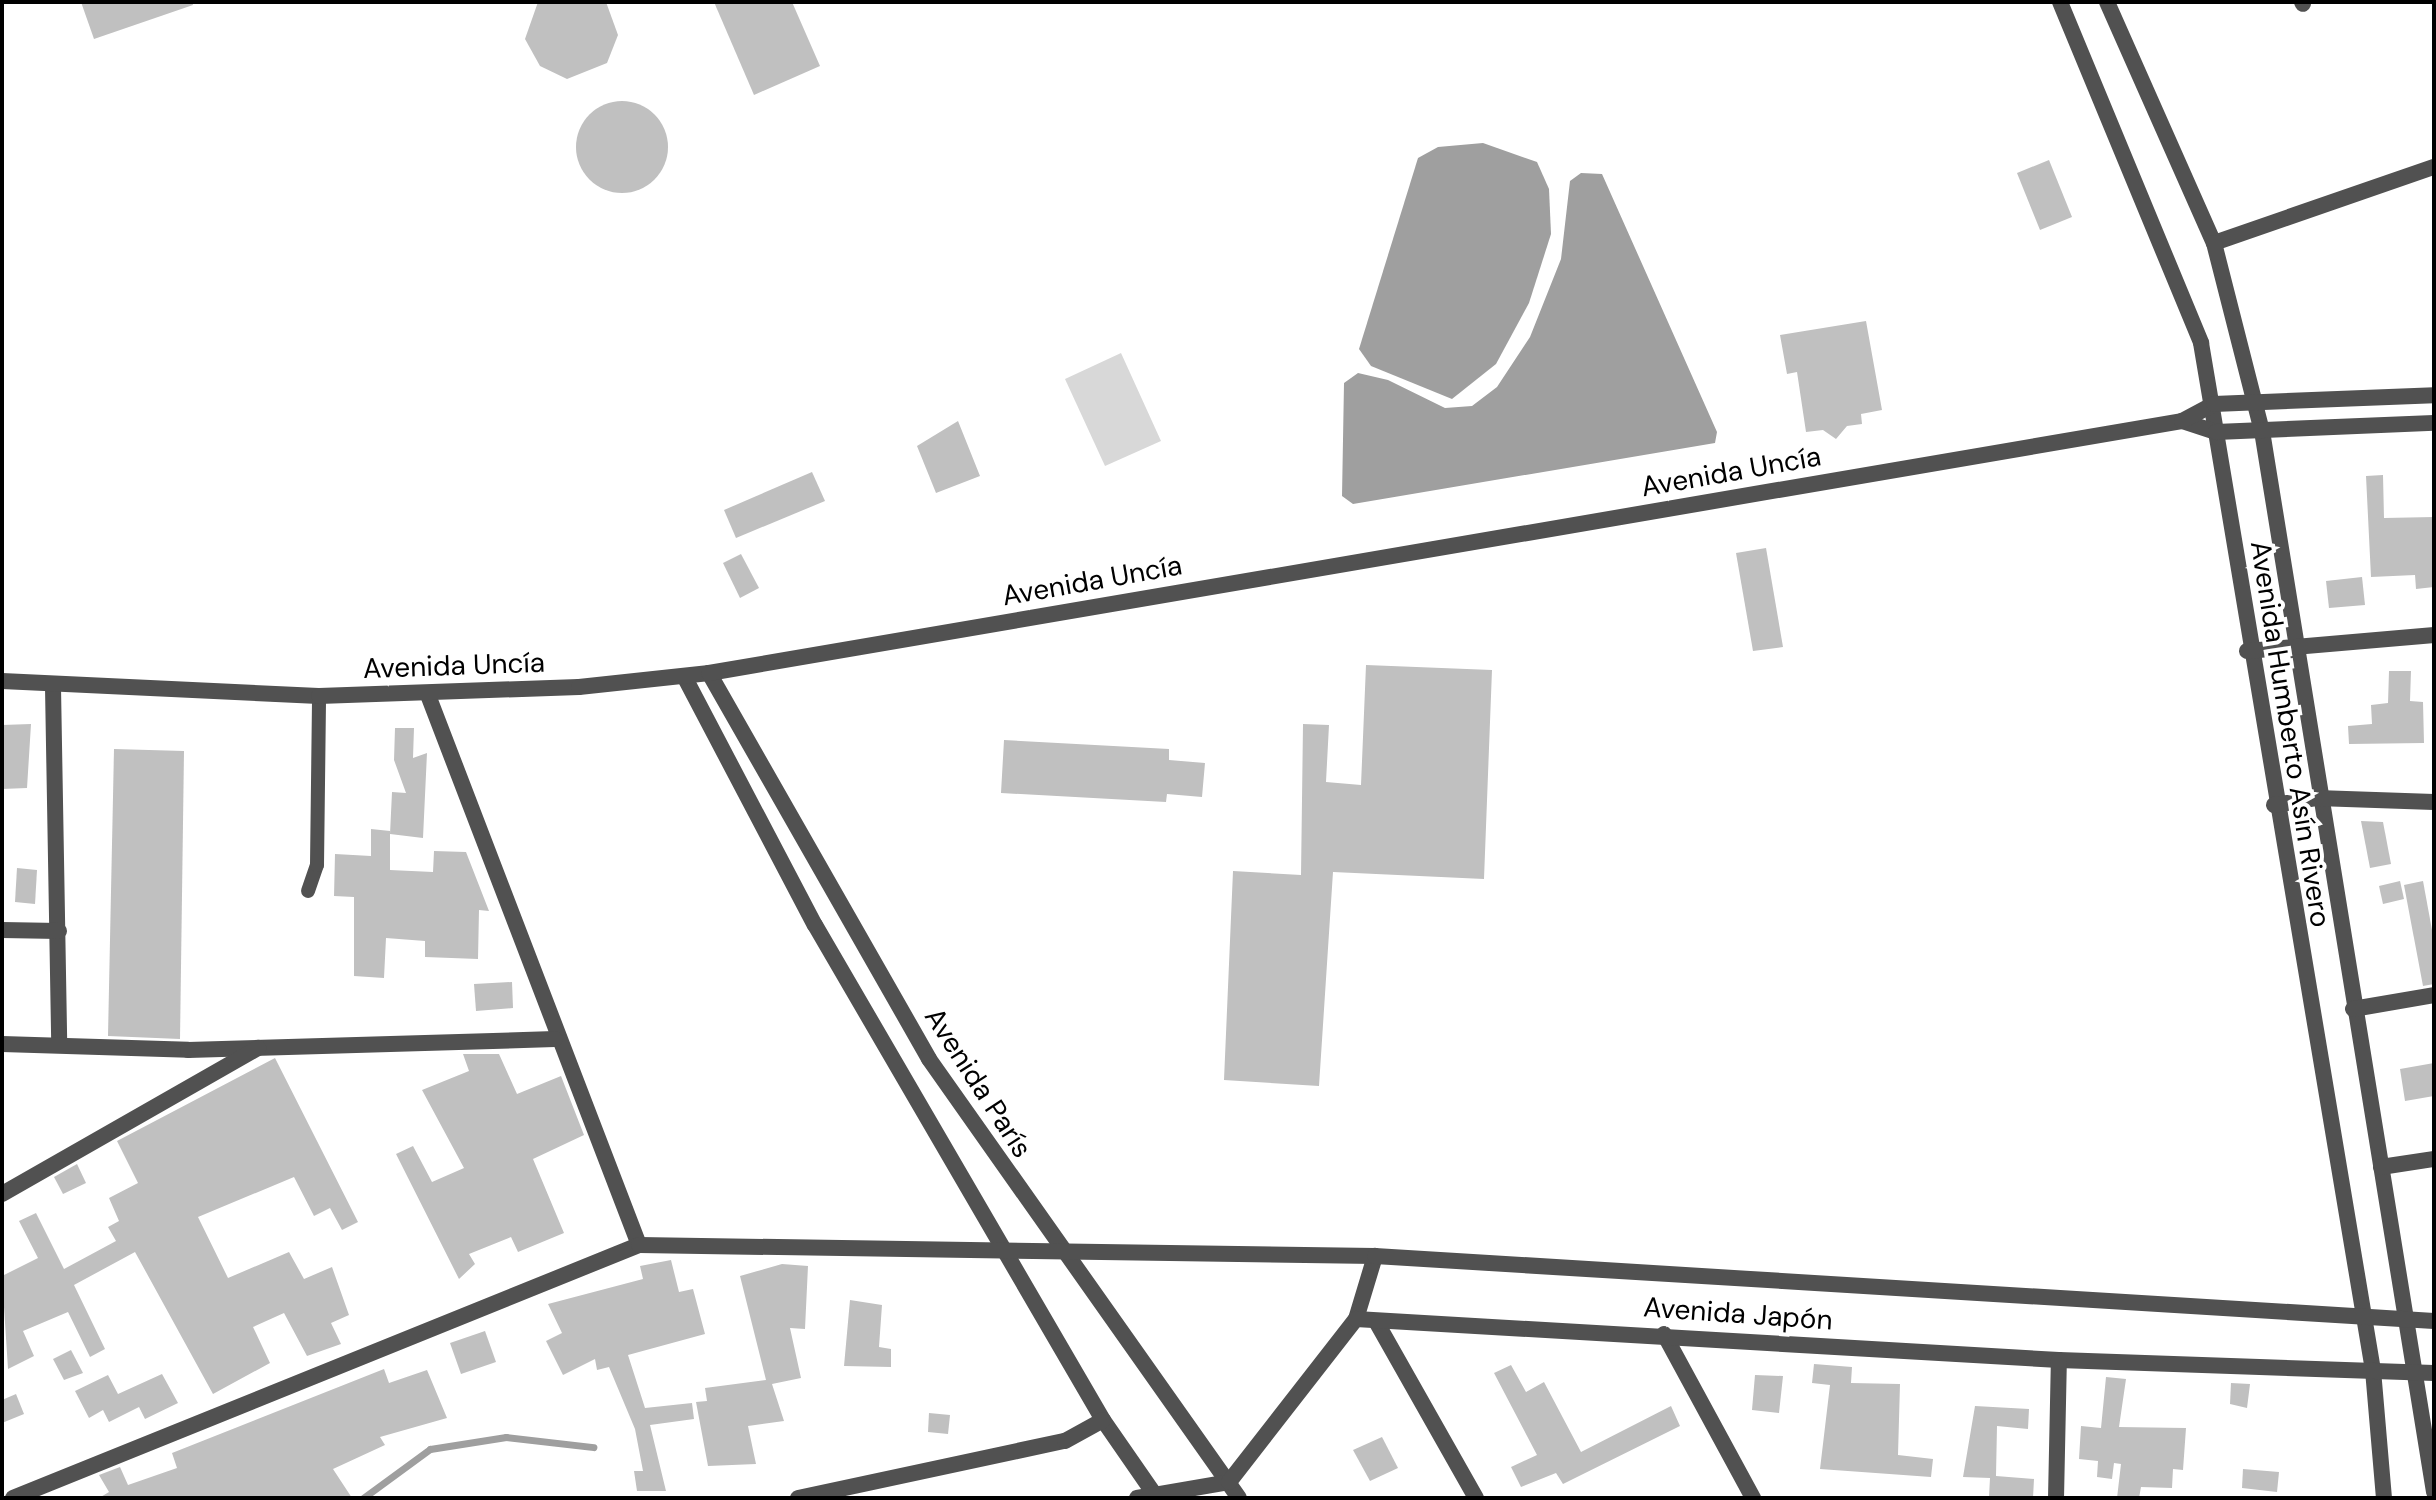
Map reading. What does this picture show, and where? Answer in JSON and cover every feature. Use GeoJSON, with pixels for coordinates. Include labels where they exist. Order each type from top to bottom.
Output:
{"type":"FeatureCollection","features":[{"type":"Feature","properties":{"kind":"street","name":"Avenida Humberto Asín Rivero"},"geometry":{"type":"LineString","coordinates":[[2060,2],[2201,343],[2214,404],[2247,651],[2373,1370],[2384,1498]]}},
{"type":"Feature","properties":{"kind":"street","name":"Avenida Humberto Asín Rivero"},"geometry":{"type":"LineString","coordinates":[[2107,2],[2214,243],[2256,402],[2317,798],[2408,1320],[2434,1492]]}},
{"type":"Feature","properties":{"kind":"street"},"geometry":{"type":"LineString","coordinates":[[2214,243],[2434,167]]}},
{"type":"Feature","properties":{"kind":"street","name":"Avenida Uncía"},"geometry":{"type":"LineString","coordinates":[[2,681],[53,687],[319,696],[428,695],[684,676],[2182,421],[2214,404],[2434,395]]}},
{"type":"Feature","properties":{"kind":"street","name":"Avenida Uncía"},"geometry":{"type":"LineString","coordinates":[[2182,421],[2216,432],[2434,423]]}},
{"type":"Feature","properties":{"kind":"street"},"geometry":{"type":"LineString","coordinates":[[2247,651],[2292,644],[2434,635]]}},
{"type":"Feature","properties":{"kind":"street","name":"Avenida París"},"geometry":{"type":"LineString","coordinates":[[709,673],[929,1059],[1056,1248],[1122,1324],[1239,1498]]}},
{"type":"Feature","properties":{"kind":"street","name":"Avenida París"},"geometry":{"type":"LineString","coordinates":[[684,676],[815,925],[1011,1255],[1103,1420],[1156,1496]]}},
{"type":"Feature","properties":{"kind":"street"},"geometry":{"type":"LineString","coordinates":[[53,687],[59,1045]]}},
{"type":"Feature","properties":{"kind":"street"},"geometry":{"type":"LineString","coordinates":[[13,1498],[639,1245],[555,1039],[428,695]]}},
{"type":"Feature","properties":{"kind":"street"},"geometry":{"type":"LineString","coordinates":[[2274,805],[2317,798],[2434,802]]}},
{"type":"Feature","properties":{"kind":"street"},"geometry":{"type":"LineString","coordinates":[[2,930],[59,931]]}},
{"type":"Feature","properties":{"kind":"street"},"geometry":{"type":"LineString","coordinates":[[2353,1009],[2434,995]]}},
{"type":"Feature","properties":{"kind":"street"},"geometry":{"type":"LineString","coordinates":[[2,1044],[188,1050],[265,1044],[555,1039]]}},
{"type":"Feature","properties":{"kind":"street"},"geometry":{"type":"LineString","coordinates":[[2,1194],[265,1044]]}},
{"type":"Feature","properties":{"kind":"street"},"geometry":{"type":"LineString","coordinates":[[2381,1167],[2434,1159]]}},
{"type":"Feature","properties":{"kind":"street","name":"Avenida Japón"},"geometry":{"type":"LineString","coordinates":[[639,1245],[1011,1255],[1056,1248],[1375,1256],[2434,1321]]}},
{"type":"Feature","properties":{"kind":"street"},"geometry":{"type":"LineString","coordinates":[[1137,1498],[1229,1482],[1356,1319],[1375,1256]]}},
{"type":"Feature","properties":{"kind":"street","name":"Avenida Japón"},"geometry":{"type":"LineString","coordinates":[[1356,1319],[1377,1323],[1664,1334],[2059,1360],[2434,1373]]}},
{"type":"Feature","properties":{"kind":"street"},"geometry":{"type":"LineString","coordinates":[[1377,1323],[1476,1498]]}},
{"type":"Feature","properties":{"kind":"street"},"geometry":{"type":"LineString","coordinates":[[1664,1334],[1753,1498]]}},
{"type":"Feature","properties":{"kind":"street"},"geometry":{"type":"LineString","coordinates":[[2056,1498],[2059,1360]]}},
{"type":"Feature","properties":{"kind":"street"},"geometry":{"type":"LineString","coordinates":[[798,1498],[1065,1441],[1103,1420]]}},
{"type":"Feature","properties":{"kind":"lane"},"geometry":{"type":"LineString","coordinates":[[308,891],[317,865],[319,696]]}},
{"type":"Feature","properties":{"kind":"shaded area"},"geometry":{"type":"Polygon","coordinates":[[[1483,143],[1537,162],[1549,189],[1551,234],[1529,303],[1496,364],[1452,399],[1371,366],[1359,349],[1418,158],[1438,147],[1483,143]]]}},
{"type":"Feature","properties":{"kind":"shaded area"},"geometry":{"type":"Polygon","coordinates":[[[1581,173],[1602,174],[1717,432],[1715,443],[1353,504],[1342,496],[1344,383],[1358,373],[1388,380],[1445,408],[1472,406],[1497,387],[1530,337],[1561,259],[1570,181],[1581,173]]]}},
{"type":"Feature","properties":{"kind":"shaded area"},"geometry":{"type":"Polygon","coordinates":[[[1121,353],[1161,441],[1105,466],[1065,379],[1121,353]]]}},
{"type":"Feature","properties":{"kind":"building"},"geometry":{"type":"Polygon","coordinates":[[[81,2],[192,2],[193,5],[94,39],[81,2]]]}},
{"type":"Feature","properties":{"kind":"building"},"geometry":{"type":"Polygon","coordinates":[[[538,2],[606,2],[618,35],[607,63],[567,79],[540,66],[525,39],[538,2]]]}},
{"type":"Feature","properties":{"kind":"building"},"geometry":{"type":"Polygon","coordinates":[[[714,2],[792,2],[820,66],[754,95],[714,2]]]}},
{"type":"Feature","properties":{"kind":"building"},"geometry":{"type":"Polygon","coordinates":[[[622,101],[640,104],[655,114],[665,129],[668,147],[665,165],[655,180],[640,190],[622,193],[604,190],[589,180],[579,165],[576,147],[579,129],[589,114],[604,104],[622,101]]]}},
{"type":"Feature","properties":{"kind":"building"},"geometry":{"type":"Polygon","coordinates":[[[2049,160],[2072,217],[2040,230],[2017,173],[2049,160]]]}},
{"type":"Feature","properties":{"kind":"building"},"geometry":{"type":"Polygon","coordinates":[[[1866,321],[1882,410],[1861,414],[1862,424],[1847,426],[1836,439],[1823,430],[1806,432],[1797,372],[1787,374],[1780,335],[1866,321]]]}},
{"type":"Feature","properties":{"kind":"building"},"geometry":{"type":"Polygon","coordinates":[[[958,421],[980,476],[936,493],[917,446],[958,421]]]}},
{"type":"Feature","properties":{"kind":"building"},"geometry":{"type":"Polygon","coordinates":[[[812,472],[825,501],[736,538],[724,510],[812,472]]]}},
{"type":"Feature","properties":{"kind":"building"},"geometry":{"type":"Polygon","coordinates":[[[2383,475],[2384,518],[2434,517],[2434,587],[2416,589],[2415,575],[2371,577],[2366,476],[2383,475]]]}},
{"type":"Feature","properties":{"kind":"building"},"geometry":{"type":"Polygon","coordinates":[[[1766,548],[1783,647],[1753,651],[1736,553],[1766,548]]]}},
{"type":"Feature","properties":{"kind":"building"},"geometry":{"type":"Polygon","coordinates":[[[741,554],[759,588],[740,598],[723,563],[741,554]]]}},
{"type":"Feature","properties":{"kind":"building"},"geometry":{"type":"Polygon","coordinates":[[[2362,577],[2365,605],[2329,608],[2326,581],[2362,577]]]}},
{"type":"Feature","properties":{"kind":"building"},"geometry":{"type":"Polygon","coordinates":[[[1366,665],[1492,670],[1484,879],[1333,872],[1319,1086],[1224,1080],[1233,871],[1301,875],[1303,724],[1329,725],[1326,782],[1361,785],[1366,665]]]}},
{"type":"Feature","properties":{"kind":"building"},"geometry":{"type":"Polygon","coordinates":[[[2389,671],[2411,671],[2410,701],[2423,702],[2424,743],[2349,744],[2348,726],[2372,724],[2371,705],[2388,703],[2389,671]]]}},
{"type":"Feature","properties":{"kind":"building"},"geometry":{"type":"Polygon","coordinates":[[[31,724],[27,788],[2,789],[2,725],[31,724]]]}},
{"type":"Feature","properties":{"kind":"building"},"geometry":{"type":"Polygon","coordinates":[[[395,728],[414,728],[413,758],[427,753],[423,838],[390,834],[392,792],[406,793],[394,760],[395,728]]]}},
{"type":"Feature","properties":{"kind":"building"},"geometry":{"type":"Polygon","coordinates":[[[1004,740],[1169,749],[1169,760],[1205,763],[1202,797],[1167,794],[1166,802],[1001,793],[1004,740]]]}},
{"type":"Feature","properties":{"kind":"building"},"geometry":{"type":"Polygon","coordinates":[[[114,749],[184,751],[180,1039],[108,1036],[114,749]]]}},
{"type":"Feature","properties":{"kind":"building"},"geometry":{"type":"Polygon","coordinates":[[[2361,821],[2383,822],[2391,864],[2370,868],[2361,821]]]}},
{"type":"Feature","properties":{"kind":"building"},"geometry":{"type":"Polygon","coordinates":[[[371,829],[390,831],[390,870],[433,872],[434,851],[466,852],[489,911],[479,910],[478,959],[425,957],[425,941],[386,938],[384,978],[354,976],[354,897],[334,896],[335,854],[371,856],[371,829]]]}},
{"type":"Feature","properties":{"kind":"building"},"geometry":{"type":"Polygon","coordinates":[[[17,868],[37,870],[35,904],[15,902],[17,868]]]}},
{"type":"Feature","properties":{"kind":"building"},"geometry":{"type":"Polygon","coordinates":[[[2400,881],[2404,899],[2383,904],[2379,886],[2400,881]]]}},
{"type":"Feature","properties":{"kind":"building"},"geometry":{"type":"Polygon","coordinates":[[[2423,881],[2434,941],[2434,984],[2423,986],[2404,885],[2423,881]]]}},
{"type":"Feature","properties":{"kind":"building"},"geometry":{"type":"Polygon","coordinates":[[[512,982],[513,1008],[476,1011],[474,984],[512,982]]]}},
{"type":"Feature","properties":{"kind":"building"},"geometry":{"type":"Polygon","coordinates":[[[463,1054],[499,1054],[517,1094],[561,1076],[584,1135],[533,1159],[564,1233],[518,1252],[511,1237],[469,1254],[475,1264],[459,1279],[396,1154],[413,1146],[432,1182],[464,1168],[422,1090],[469,1071],[463,1054]]]}},
{"type":"Feature","properties":{"kind":"building"},"geometry":{"type":"Polygon","coordinates":[[[275,1058],[358,1222],[342,1230],[330,1208],[314,1216],[294,1177],[198,1217],[228,1278],[289,1252],[304,1279],[332,1267],[349,1315],[331,1323],[341,1344],[307,1356],[284,1313],[253,1327],[270,1363],[213,1394],[135,1252],[74,1285],[105,1349],[90,1357],[68,1312],[23,1331],[34,1356],[8,1369],[2,1276],[38,1258],[19,1221],[36,1213],[64,1269],[116,1241],[108,1227],[119,1221],[109,1198],[138,1183],[117,1141],[275,1058]]]}},
{"type":"Feature","properties":{"kind":"building"},"geometry":{"type":"Polygon","coordinates":[[[2434,1063],[2434,1096],[2405,1101],[2400,1069],[2434,1063]]]}},
{"type":"Feature","properties":{"kind":"building"},"geometry":{"type":"Polygon","coordinates":[[[77,1164],[86,1183],[63,1194],[54,1177],[77,1164]]]}},
{"type":"Feature","properties":{"kind":"building"},"geometry":{"type":"Polygon","coordinates":[[[671,1260],[679,1292],[693,1289],[705,1334],[628,1355],[645,1408],[692,1403],[694,1419],[650,1425],[666,1491],[637,1491],[634,1471],[643,1471],[635,1429],[609,1367],[597,1370],[595,1359],[563,1375],[546,1341],[562,1333],[548,1304],[643,1279],[640,1266],[671,1260]]]}},
{"type":"Feature","properties":{"kind":"building"},"geometry":{"type":"Polygon","coordinates":[[[782,1264],[808,1266],[805,1329],[790,1328],[801,1378],[772,1384],[784,1421],[748,1426],[756,1464],[708,1466],[696,1402],[707,1401],[705,1388],[766,1380],[740,1276],[782,1264]]]}},
{"type":"Feature","properties":{"kind":"building"},"geometry":{"type":"Polygon","coordinates":[[[850,1300],[882,1305],[879,1347],[891,1349],[891,1367],[844,1366],[850,1300]]]}},
{"type":"Feature","properties":{"kind":"building"},"geometry":{"type":"Polygon","coordinates":[[[485,1331],[496,1362],[461,1374],[450,1343],[485,1331]]]}},
{"type":"Feature","properties":{"kind":"building"},"geometry":{"type":"Polygon","coordinates":[[[71,1350],[83,1373],[64,1380],[53,1359],[71,1350]]]}},
{"type":"Feature","properties":{"kind":"building"},"geometry":{"type":"Polygon","coordinates":[[[1814,1364],[1852,1367],[1851,1383],[1900,1384],[1898,1455],[1933,1459],[1931,1477],[1820,1469],[1830,1385],[1812,1383],[1814,1364]]]}},
{"type":"Feature","properties":{"kind":"building"},"geometry":{"type":"Polygon","coordinates":[[[1511,1365],[1526,1392],[1544,1382],[1581,1452],[1671,1406],[1680,1426],[1563,1484],[1556,1473],[1521,1487],[1511,1467],[1537,1455],[1494,1373],[1511,1365]]]}},
{"type":"Feature","properties":{"kind":"building"},"geometry":{"type":"Polygon","coordinates":[[[384,1369],[389,1383],[427,1370],[447,1418],[380,1437],[385,1445],[333,1469],[352,1498],[99,1498],[109,1492],[99,1475],[120,1467],[128,1485],[177,1468],[172,1453],[384,1369]]]}},
{"type":"Feature","properties":{"kind":"building"},"geometry":{"type":"Polygon","coordinates":[[[162,1374],[178,1403],[145,1419],[139,1407],[109,1422],[103,1410],[89,1418],[75,1391],[108,1375],[118,1394],[162,1374]]]}},
{"type":"Feature","properties":{"kind":"building"},"geometry":{"type":"Polygon","coordinates":[[[1755,1375],[1783,1376],[1779,1413],[1752,1410],[1755,1375]]]}},
{"type":"Feature","properties":{"kind":"building"},"geometry":{"type":"Polygon","coordinates":[[[2106,1377],[2126,1379],[2119,1427],[2186,1428],[2183,1470],[2173,1469],[2172,1488],[2141,1487],[2139,1498],[2117,1498],[2121,1464],[2114,1463],[2112,1479],[2097,1477],[2098,1461],[2079,1459],[2081,1426],[2101,1428],[2106,1377]]]}},
{"type":"Feature","properties":{"kind":"building"},"geometry":{"type":"Polygon","coordinates":[[[2231,1383],[2250,1384],[2247,1408],[2230,1404],[2231,1383]]]}},
{"type":"Feature","properties":{"kind":"building"},"geometry":{"type":"Polygon","coordinates":[[[16,1394],[24,1414],[2,1423],[2,1400],[16,1394]]]}},
{"type":"Feature","properties":{"kind":"building"},"geometry":{"type":"Polygon","coordinates":[[[1975,1406],[2029,1409],[2028,1429],[1997,1426],[1996,1476],[2034,1479],[2033,1498],[1989,1497],[1990,1478],[1963,1477],[1975,1406]]]}},
{"type":"Feature","properties":{"kind":"building"},"geometry":{"type":"Polygon","coordinates":[[[929,1413],[950,1415],[948,1434],[928,1432],[929,1413]]]}},
{"type":"Feature","properties":{"kind":"building"},"geometry":{"type":"Polygon","coordinates":[[[1382,1437],[1398,1468],[1370,1481],[1353,1450],[1382,1437]]]}},
{"type":"Feature","properties":{"kind":"building"},"geometry":{"type":"Polygon","coordinates":[[[2243,1469],[2279,1472],[2277,1492],[2242,1488],[2243,1469]]]}},
{"type":"Feature","properties":{"kind":"waterway"},"geometry":{"type":"LineString","coordinates":[[363,1498],[430,1449],[506,1437],[593,1447]]}}]}
